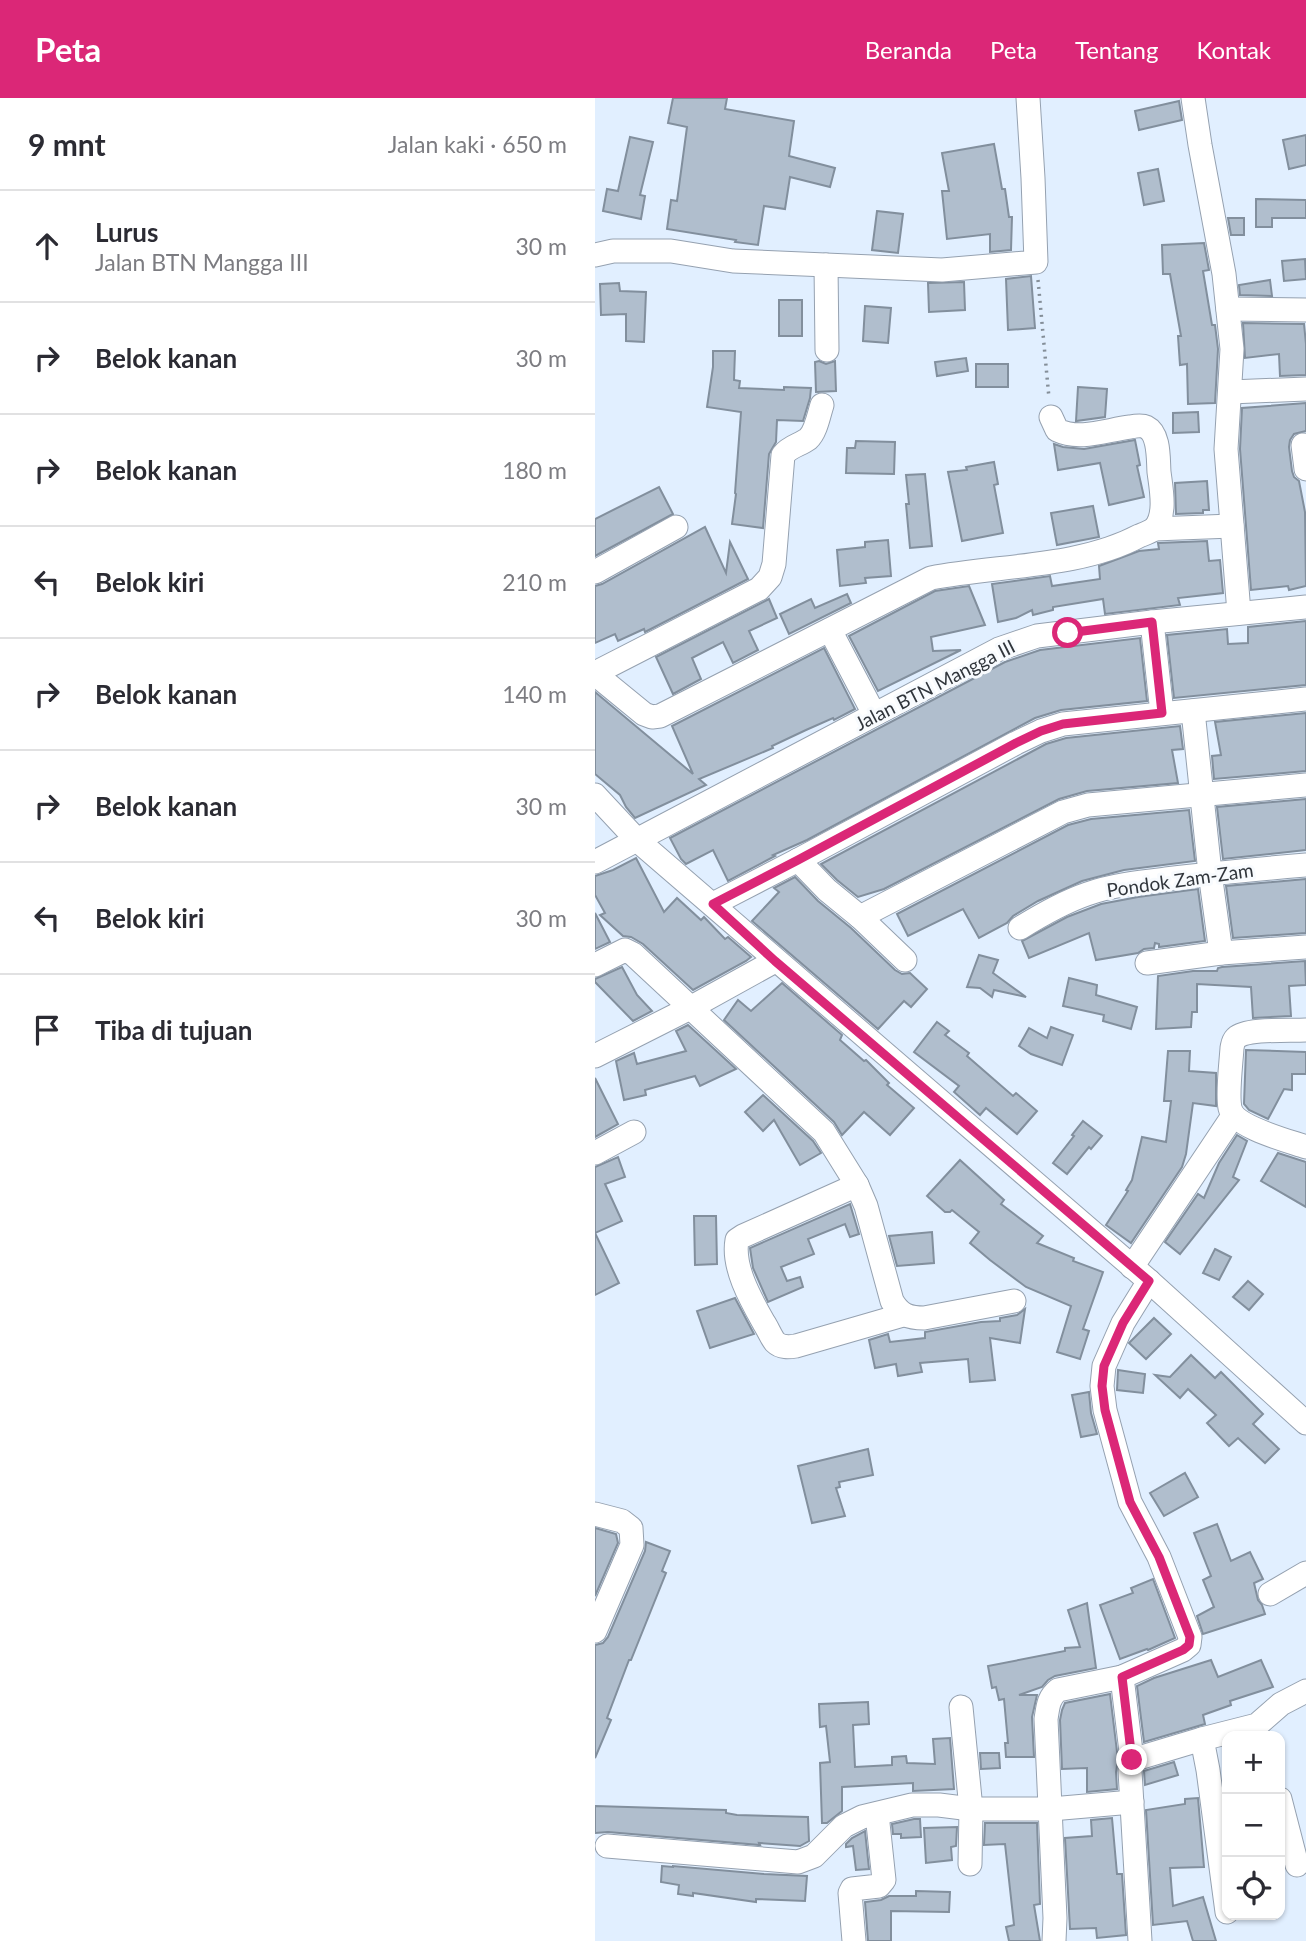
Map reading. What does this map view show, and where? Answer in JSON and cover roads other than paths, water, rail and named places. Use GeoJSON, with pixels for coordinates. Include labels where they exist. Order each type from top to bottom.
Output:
{"type":"FeatureCollection","features":[{"type":"Feature","properties":{"kind":"street"},"geometry":{"type":"LineString","coordinates":[[595,254],[671,250],[733,261],[942,270],[1036,262],[1028,98]]}},
{"type":"Feature","properties":{"kind":"street"},"geometry":{"type":"LineString","coordinates":[[1193,98],[1224,274],[1232,349],[1226,449],[1238,614]]}},
{"type":"Feature","properties":{"kind":"street"},"geometry":{"type":"LineString","coordinates":[[827,265],[827,350]]}},
{"type":"Feature","properties":{"kind":"street"},"geometry":{"type":"LineString","coordinates":[[1228,309],[1306,310]]}},
{"type":"Feature","properties":{"kind":"street"},"geometry":{"type":"LineString","coordinates":[[1230,392],[1306,389]]}},
{"type":"Feature","properties":{"kind":"street"},"geometry":{"type":"LineString","coordinates":[[822,405],[808,439],[792,446],[783,454],[774,564],[770,577],[759,589],[595,674],[644,714],[660,716],[931,578],[1052,562],[1109,550],[1154,528],[1232,526]]}},
{"type":"Feature","properties":{"kind":"street"},"geometry":{"type":"LineString","coordinates":[[1051,417],[1057,430],[1067,435],[1086,435],[1136,426],[1146,427],[1152,433],[1157,444],[1162,501],[1161,515],[1154,528]]}},
{"type":"Feature","properties":{"kind":"street"},"geometry":{"type":"LineString","coordinates":[[1303,445],[1306,469]]}},
{"type":"Feature","properties":{"kind":"street"},"geometry":{"type":"LineString","coordinates":[[595,572],[676,527]]}},
{"type":"Feature","properties":{"kind":"street","name":"Jalan BTN Mangga III"},"geometry":{"type":"LineString","coordinates":[[595,862],[999,649],[1037,636],[1306,607]]}},
{"type":"Feature","properties":{"kind":"street"},"geometry":{"type":"LineString","coordinates":[[1152,622],[1162,713]]}},
{"type":"Feature","properties":{"kind":"street"},"geometry":{"type":"LineString","coordinates":[[830,630],[874,715]]}},
{"type":"Feature","properties":{"kind":"street"},"geometry":{"type":"LineString","coordinates":[[713,904],[1041,731],[1063,724],[1306,699]]}},
{"type":"Feature","properties":{"kind":"street"},"geometry":{"type":"LineString","coordinates":[[1193,710],[1221,954]]}},
{"type":"Feature","properties":{"kind":"street"},"geometry":{"type":"LineString","coordinates":[[860,917],[1063,812],[1088,805],[1306,785]]}},
{"type":"Feature","properties":{"kind":"street"},"geometry":{"type":"LineString","coordinates":[[595,795],[637,840],[1140,1274],[1306,1423]]}},
{"type":"Feature","properties":{"kind":"street"},"geometry":{"type":"LineString","coordinates":[[798,860],[827,890],[905,960]]}},
{"type":"Feature","properties":{"kind":"street","name":"Pondok Zam-Zam"},"geometry":{"type":"LineString","coordinates":[[1020,928],[1039,916],[1087,894],[1136,883],[1210,873],[1306,865]]}},
{"type":"Feature","properties":{"kind":"street"},"geometry":{"type":"LineString","coordinates":[[1147,963],[1306,947]]}},
{"type":"Feature","properties":{"kind":"street"},"geometry":{"type":"LineString","coordinates":[[595,965],[625,950],[633,954],[824,1132],[857,1185],[869,1216],[892,1301],[903,1315],[924,1318],[1014,1301]]}},
{"type":"Feature","properties":{"kind":"street"},"geometry":{"type":"LineString","coordinates":[[595,1056],[775,961]]}},
{"type":"Feature","properties":{"kind":"street"},"geometry":{"type":"LineString","coordinates":[[1306,1030],[1247,1032],[1238,1036],[1232,1048],[1230,1098],[1233,1116],[1246,1125],[1306,1147]]}},
{"type":"Feature","properties":{"kind":"street"},"geometry":{"type":"LineString","coordinates":[[1054,1941],[1046,1719],[1048,1702],[1058,1690],[1122,1677],[1183,1650],[1189,1645],[1190,1637],[1159,1557],[1130,1502],[1105,1410],[1102,1386],[1104,1366],[1140,1274],[1233,1116]]}},
{"type":"Feature","properties":{"kind":"street"},"geometry":{"type":"LineString","coordinates":[[595,1153],[634,1132]]}},
{"type":"Feature","properties":{"kind":"street"},"geometry":{"type":"LineString","coordinates":[[857,1185],[737,1240],[740,1271],[776,1344],[784,1347],[796,1346],[903,1315]]}},
{"type":"Feature","properties":{"kind":"street"},"geometry":{"type":"LineString","coordinates":[[595,1514],[622,1521],[631,1528],[632,1545],[597,1620]]}},
{"type":"Feature","properties":{"kind":"street"},"geometry":{"type":"LineString","coordinates":[[1270,1594],[1306,1573]]}},
{"type":"Feature","properties":{"kind":"street"},"geometry":{"type":"LineString","coordinates":[[1122,1677],[1132,1760],[1130,1771],[1140,1941]]}},
{"type":"Feature","properties":{"kind":"street"},"geometry":{"type":"LineString","coordinates":[[1259,1731],[1281,1704],[1306,1690]]}},
{"type":"Feature","properties":{"kind":"street"},"geometry":{"type":"LineString","coordinates":[[961,1707],[971,1808],[971,1864]]}},
{"type":"Feature","properties":{"kind":"street"},"geometry":{"type":"LineString","coordinates":[[1132,1760],[1202,1739],[1222,1736]]}},
{"type":"Feature","properties":{"kind":"street"},"geometry":{"type":"LineString","coordinates":[[1202,1739],[1222,1872]]}},
{"type":"Feature","properties":{"kind":"street"},"geometry":{"type":"LineString","coordinates":[[607,1846],[798,1862],[814,1857],[844,1826],[862,1817],[912,1805],[1051,1809],[1132,1802]]}},
{"type":"Feature","properties":{"kind":"street"},"geometry":{"type":"LineString","coordinates":[[854,1941],[850,1893],[852,1889],[879,1886],[884,1880],[877,1814]]}},
{"type":"Feature","properties":{"kind":"street"},"geometry":{"type":"LineString","coordinates":[[1285,1818],[1297,1865]]}}]}
